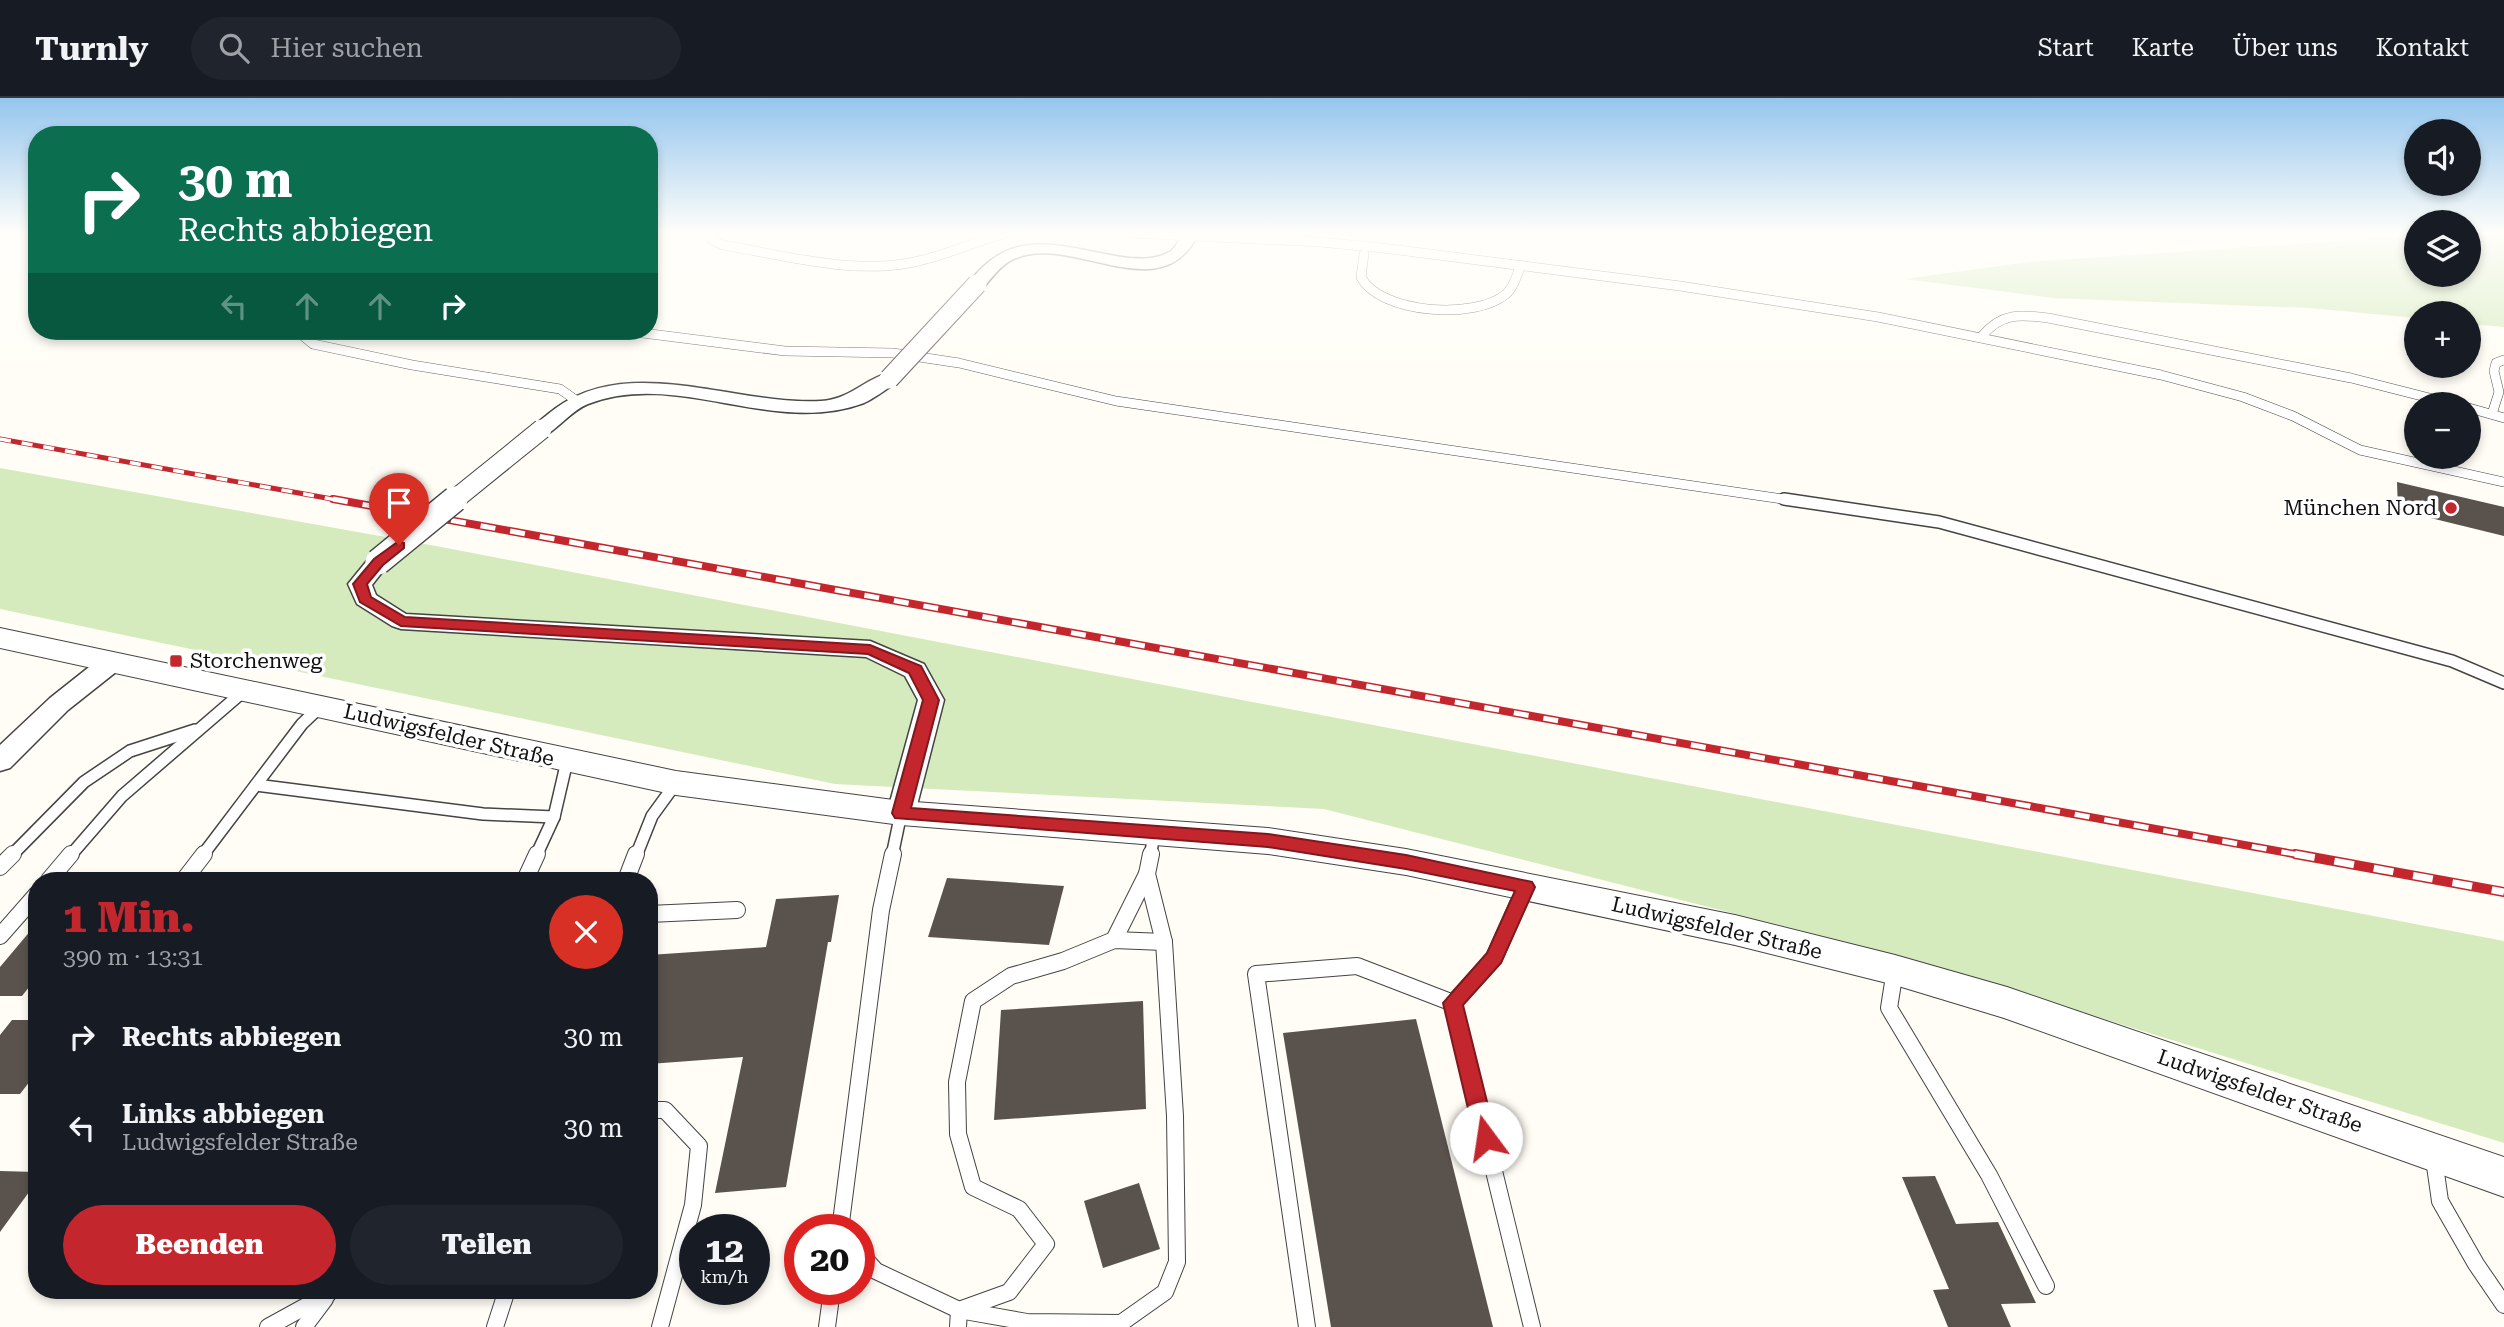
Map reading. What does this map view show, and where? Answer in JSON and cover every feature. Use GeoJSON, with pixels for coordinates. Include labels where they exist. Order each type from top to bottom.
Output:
{"type":"FeatureCollection","features":[{"type":"Feature","properties":{"kind":"street"},"geometry":{"type":"LineString","coordinates":[[901,813],[931,700],[915,670],[870,649],[401,621],[365,599],[360,584],[379,562],[577,401],[636,388],[704,394],[783,406],[823,408],[855,400],[876,390],[889,379],[971,290]]}},
{"type":"Feature","properties":{"kind":"street","name":"Ludwigsfelder Straße"},"geometry":{"type":"LineString","coordinates":[[0,638],[676,783],[901,813],[1268,841],[1406,862],[1735,930],[1895,970],[2069,1024],[2504,1177]]}},
{"type":"Feature","properties":{"kind":"street"},"geometry":{"type":"LineString","coordinates":[[0,761],[59,704],[112,662]]}},
{"type":"Feature","properties":{"kind":"lane"},"geometry":{"type":"LineString","coordinates":[[1371,290],[1391,303],[1453,310],[1480,306],[1507,294],[1509,290]]}},
{"type":"Feature","properties":{"kind":"lane"},"geometry":{"type":"LineString","coordinates":[[1706,290],[1982,336],[2161,375],[2243,397],[2293,416],[2360,450],[2504,482]]}},
{"type":"Feature","properties":{"kind":"lane"},"geometry":{"type":"LineString","coordinates":[[1982,336],[1992,323],[2002,316],[2048,318],[2351,378],[2406,392]]}},
{"type":"Feature","properties":{"kind":"lane"},"geometry":{"type":"LineString","coordinates":[[658,335],[785,351],[893,353],[959,363],[1116,401],[1939,522],[2452,661],[2504,683]]}},
{"type":"Feature","properties":{"kind":"lane"},"geometry":{"type":"LineString","coordinates":[[308,340],[313,344],[412,365],[560,389],[577,401]]}},
{"type":"Feature","properties":{"kind":"lane"},"geometry":{"type":"LineString","coordinates":[[2491,414],[2498,393],[2494,371],[2496,363],[2504,360]]}},
{"type":"Feature","properties":{"kind":"lane"},"geometry":{"type":"LineString","coordinates":[[2481,411],[2504,418]]}},
{"type":"Feature","properties":{"kind":"lane"},"geometry":{"type":"LineString","coordinates":[[55,872],[122,796],[245,690]]}},
{"type":"Feature","properties":{"kind":"lane"},"geometry":{"type":"LineString","coordinates":[[190,872],[302,724],[321,706]]}},
{"type":"Feature","properties":{"kind":"lane"},"geometry":{"type":"LineString","coordinates":[[0,867],[84,782],[130,751],[202,728]]}},
{"type":"Feature","properties":{"kind":"lane"},"geometry":{"type":"LineString","coordinates":[[530,872],[554,817],[567,761]]}},
{"type":"Feature","properties":{"kind":"lane"},"geometry":{"type":"LineString","coordinates":[[629,872],[652,816],[676,783]]}},
{"type":"Feature","properties":{"kind":"lane"},"geometry":{"type":"LineString","coordinates":[[256,785],[483,814],[554,817]]}},
{"type":"Feature","properties":{"kind":"lane"},"geometry":{"type":"LineString","coordinates":[[843,1214],[881,910],[901,813]]}},
{"type":"Feature","properties":{"kind":"lane"},"geometry":{"type":"LineString","coordinates":[[1114,940],[1147,874],[1154,831]]}},
{"type":"Feature","properties":{"kind":"lane"},"geometry":{"type":"LineString","coordinates":[[875,1270],[959,1318],[1121,1325],[1164,1292],[1177,1262],[1175,1116],[1164,942],[1147,874]]}},
{"type":"Feature","properties":{"kind":"lane"},"geometry":{"type":"LineString","coordinates":[[1453,1003],[1494,958],[1526,887]]}},
{"type":"Feature","properties":{"kind":"lane"},"geometry":{"type":"LineString","coordinates":[[0,936],[28,904]]}},
{"type":"Feature","properties":{"kind":"lane"},"geometry":{"type":"LineString","coordinates":[[658,914],[737,910]]}},
{"type":"Feature","properties":{"kind":"lane"},"geometry":{"type":"LineString","coordinates":[[959,1318],[1009,1292],[1046,1244],[1019,1209],[973,1187],[958,1134],[957,1082],[973,1001],[1011,976],[1063,961],[1114,940],[1164,942]]}},
{"type":"Feature","properties":{"kind":"lane"},"geometry":{"type":"LineString","coordinates":[[1307,1327],[1256,974],[1357,967],[1453,1003]]}},
{"type":"Feature","properties":{"kind":"lane"},"geometry":{"type":"LineString","coordinates":[[1895,970],[1889,1008],[1989,1175],[2046,1286]]}},
{"type":"Feature","properties":{"kind":"lane"},"geometry":{"type":"LineString","coordinates":[[1453,1003],[1532,1327]]}},
{"type":"Feature","properties":{"kind":"lane"},"geometry":{"type":"LineString","coordinates":[[658,1110],[665,1110],[699,1146],[693,1205],[660,1327]]}},
{"type":"Feature","properties":{"kind":"lane"},"geometry":{"type":"LineString","coordinates":[[2433,1151],[2440,1201],[2476,1264],[2504,1305]]}},
{"type":"Feature","properties":{"kind":"lane"},"geometry":{"type":"LineString","coordinates":[[268,1327],[318,1299]]}},
{"type":"Feature","properties":{"kind":"lane"},"geometry":{"type":"LineString","coordinates":[[304,1327],[325,1299]]}},
{"type":"Feature","properties":{"kind":"lane"},"geometry":{"type":"LineString","coordinates":[[495,1327],[504,1299]]}},
{"type":"Feature","properties":{"kind":"lane"},"geometry":{"type":"LineString","coordinates":[[827,1327],[830,1305]]}},
{"type":"Feature","properties":{"kind":"green space"},"geometry":{"type":"Polygon","coordinates":[[[1993,290],[2504,290],[2504,327],[2481,325],[2481,301],[2404,301],[2404,317],[2309,308],[2053,298],[1993,290]]]}},
{"type":"Feature","properties":{"kind":"green space"},"geometry":{"type":"Polygon","coordinates":[[[0,468],[436,546],[2504,941],[2504,1143],[1904,957],[1324,809],[835,784],[0,609],[0,468]]]}},
{"type":"Feature","properties":{"kind":"building","name":"München Nord"},"geometry":{"type":"Polygon","coordinates":[[[2397,482],[2504,507],[2504,536],[2398,510],[2397,482]]]}},
{"type":"Feature","properties":{"kind":"building"},"geometry":{"type":"Polygon","coordinates":[[[947,878],[1064,886],[1049,945],[928,937],[947,878]]]}},
{"type":"Feature","properties":{"kind":"building"},"geometry":{"type":"Polygon","coordinates":[[[839,895],[831,942],[828,942],[786,1187],[715,1193],[743,1057],[658,1063],[658,954],[766,947],[776,899],[839,895]]]}},
{"type":"Feature","properties":{"kind":"building"},"geometry":{"type":"Polygon","coordinates":[[[28,934],[28,988],[22,996],[0,996],[0,967],[28,934]]]}},
{"type":"Feature","properties":{"kind":"building"},"geometry":{"type":"Polygon","coordinates":[[[1143,1001],[1146,1109],[994,1120],[1001,1010],[1143,1001]]]}},
{"type":"Feature","properties":{"kind":"building"},"geometry":{"type":"Polygon","coordinates":[[[1416,1019],[1493,1327],[1331,1327],[1283,1033],[1416,1019]]]}},
{"type":"Feature","properties":{"kind":"building"},"geometry":{"type":"Polygon","coordinates":[[[12,1020],[28,1020],[28,1084],[20,1094],[0,1094],[0,1035],[12,1020]]]}},
{"type":"Feature","properties":{"kind":"building"},"geometry":{"type":"Polygon","coordinates":[[[0,1171],[28,1172],[28,1193],[0,1232],[0,1171]]]}},
{"type":"Feature","properties":{"kind":"building"},"geometry":{"type":"Polygon","coordinates":[[[1935,1176],[1956,1224],[1998,1222],[2036,1303],[2001,1304],[2011,1327],[1948,1327],[1933,1290],[1949,1289],[1902,1177],[1935,1176]]]}},
{"type":"Feature","properties":{"kind":"building"},"geometry":{"type":"Polygon","coordinates":[[[1139,1183],[1160,1249],[1103,1268],[1084,1201],[1139,1183]]]}},
{"type":"Feature","properties":{"kind":"railway"},"geometry":{"type":"LineString","coordinates":[[0,439],[343,501]]}},
{"type":"Feature","properties":{"kind":"railway"},"geometry":{"type":"LineString","coordinates":[[333,499],[2305,856]]}},
{"type":"Feature","properties":{"kind":"railway"},"geometry":{"type":"LineString","coordinates":[[2295,854],[2504,892]]}},
{"type":"Feature","properties":{"kind":"place","name":"München Nord"},"geometry":{"type":"Point","coordinates":[2451,508]}},
{"type":"Feature","properties":{"kind":"place","name":"Storchenweg"},"geometry":{"type":"Point","coordinates":[176,661]}},
{"type":"Feature","properties":{"kind":"route"},"geometry":{"type":"LineString","coordinates":[[399,545],[379,562],[360,584],[365,599],[401,621],[870,649],[915,670],[931,700],[901,813],[1268,841],[1406,862],[1526,887],[1494,958],[1453,1003],[1486,1138]]}}]}
